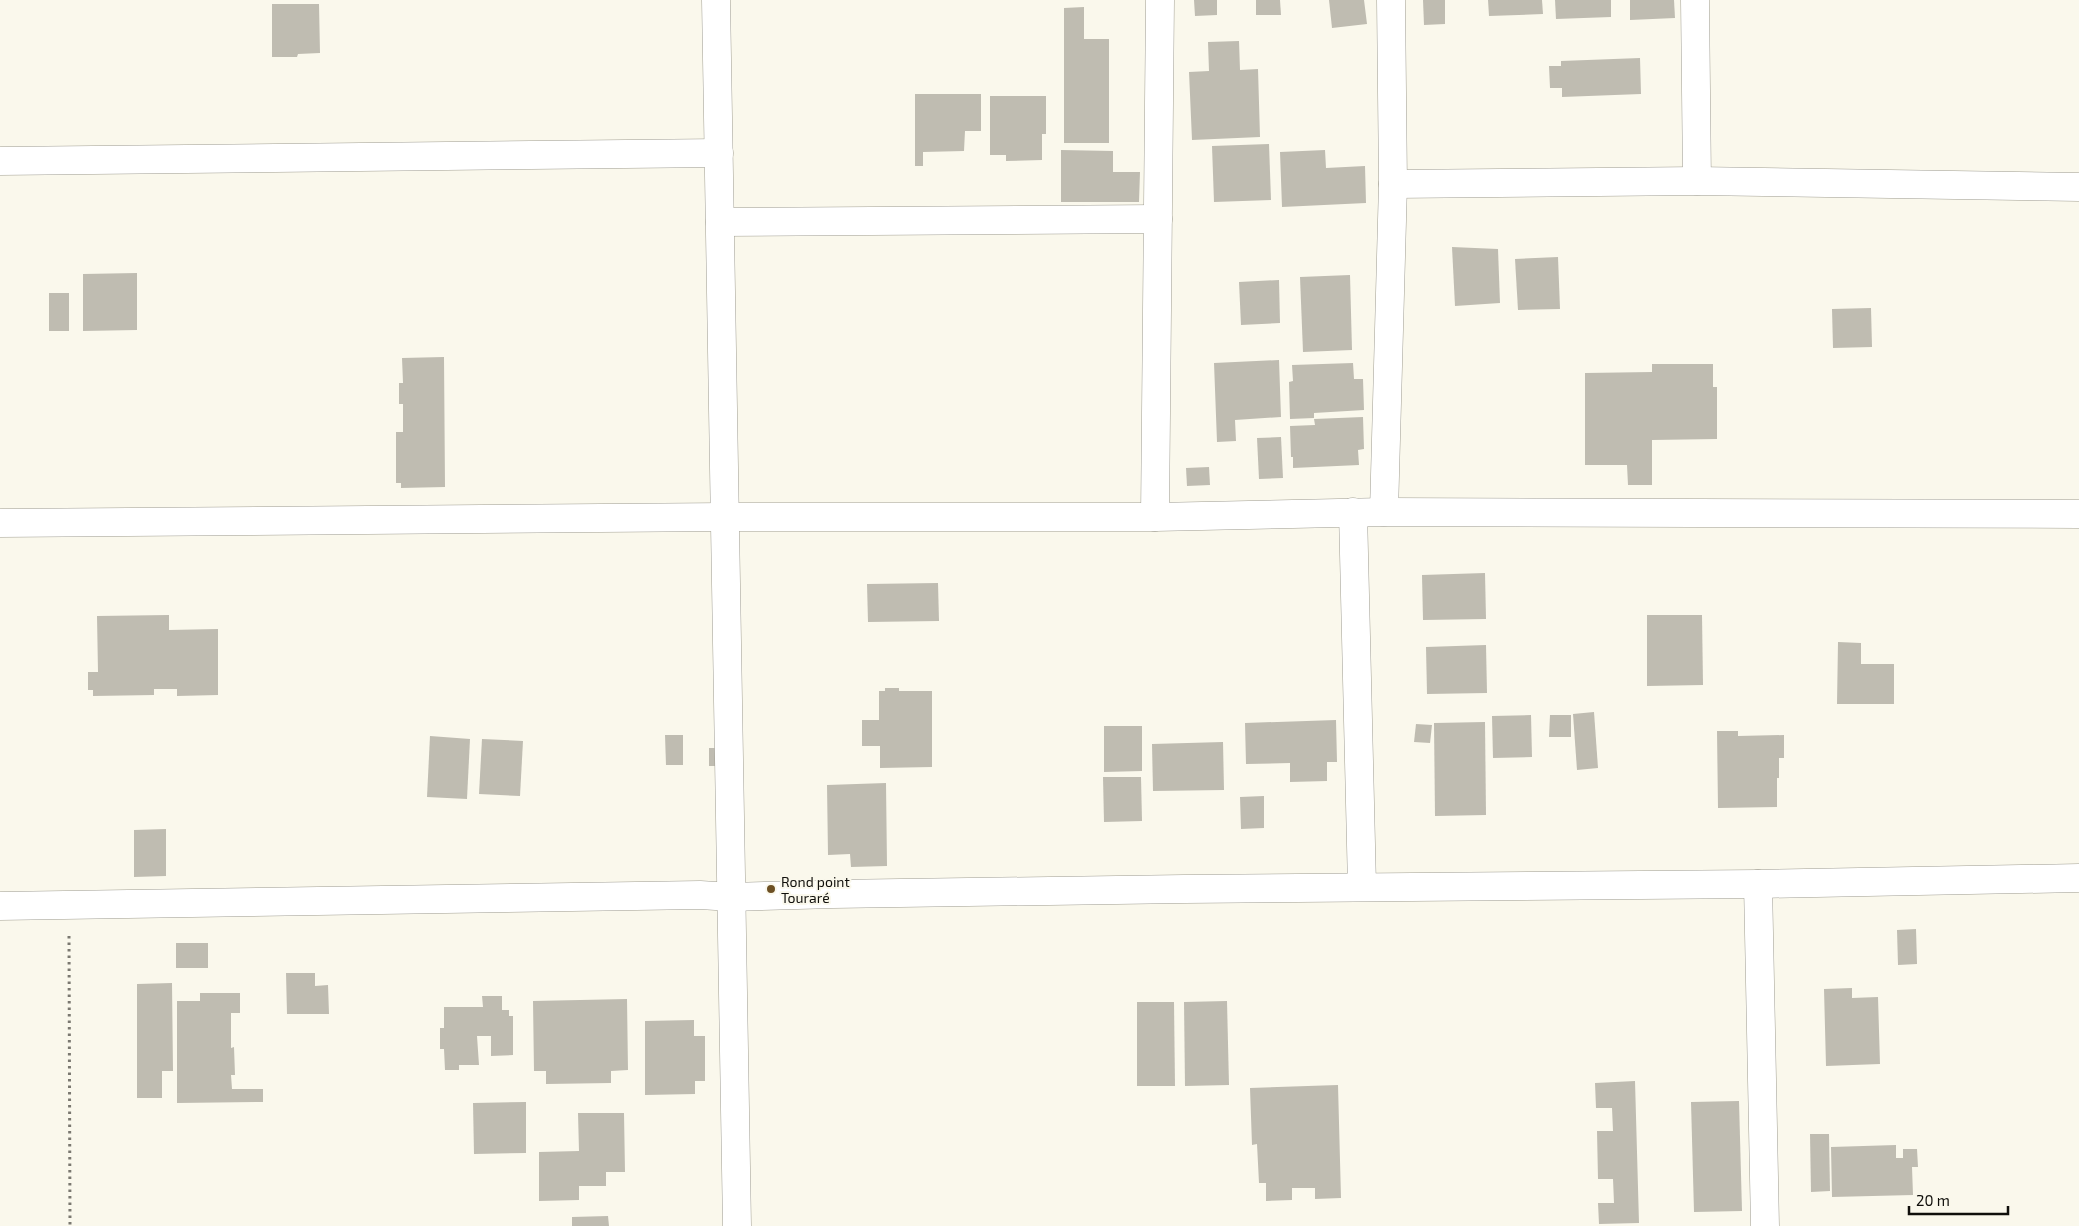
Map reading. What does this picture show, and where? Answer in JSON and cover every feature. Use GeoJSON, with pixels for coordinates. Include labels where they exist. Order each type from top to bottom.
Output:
{"type":"FeatureCollection","features":[{"type":"Feature","properties":{"kind":"street"},"geometry":{"type":"LineString","coordinates":[[716,0],[737,1226]]}},
{"type":"Feature","properties":{"kind":"street"},"geometry":{"type":"LineString","coordinates":[[1155,517],[1160,0]]}},
{"type":"Feature","properties":{"kind":"street"},"geometry":{"type":"LineString","coordinates":[[1384,512],[1393,184],[1391,0]]}},
{"type":"Feature","properties":{"kind":"street"},"geometry":{"type":"LineString","coordinates":[[1695,0],[1697,181]]}},
{"type":"Feature","properties":{"kind":"street"},"geometry":{"type":"LineString","coordinates":[[0,162],[719,153]]}},
{"type":"Feature","properties":{"kind":"street"},"geometry":{"type":"LineString","coordinates":[[1393,184],[1697,181],[2079,187]]}},
{"type":"Feature","properties":{"kind":"street"},"geometry":{"type":"LineString","coordinates":[[720,222],[1158,219]]}},
{"type":"Feature","properties":{"kind":"street"},"geometry":{"type":"LineString","coordinates":[[1353,512],[1362,886]]}},
{"type":"Feature","properties":{"kind":"street"},"geometry":{"type":"LineString","coordinates":[[0,523],[725,517],[1155,517],[1353,512],[2079,514]]}},
{"type":"Feature","properties":{"kind":"street"},"geometry":{"type":"LineString","coordinates":[[0,906],[732,897],[862,893],[1362,886],[1758,884],[2079,878]]}},
{"type":"Feature","properties":{"kind":"street"},"geometry":{"type":"LineString","coordinates":[[1758,884],[1765,1226]]}},
{"type":"Feature","properties":{"kind":"path"},"geometry":{"type":"LineString","coordinates":[[69,905],[70,1226]]}},
{"type":"Feature","properties":{"kind":"building"},"geometry":{"type":"Polygon","coordinates":[[[1194,0],[1217,0],[1217,15],[1195,16],[1194,0]]]}},
{"type":"Feature","properties":{"kind":"building"},"geometry":{"type":"Polygon","coordinates":[[[1256,0],[1280,0],[1281,15],[1256,15],[1256,0]]]}},
{"type":"Feature","properties":{"kind":"building"},"geometry":{"type":"Polygon","coordinates":[[[1329,0],[1364,0],[1367,24],[1332,28],[1329,0]]]}},
{"type":"Feature","properties":{"kind":"building"},"geometry":{"type":"Polygon","coordinates":[[[1423,0],[1445,0],[1445,24],[1424,25],[1423,0]]]}},
{"type":"Feature","properties":{"kind":"building"},"geometry":{"type":"Polygon","coordinates":[[[1488,0],[1542,0],[1543,14],[1489,16],[1488,0]]]}},
{"type":"Feature","properties":{"kind":"building"},"geometry":{"type":"Polygon","coordinates":[[[1555,0],[1611,0],[1611,17],[1556,19],[1555,0]]]}},
{"type":"Feature","properties":{"kind":"building"},"geometry":{"type":"Polygon","coordinates":[[[1630,0],[1674,0],[1675,18],[1630,20],[1630,0]]]}},
{"type":"Feature","properties":{"kind":"building"},"geometry":{"type":"Polygon","coordinates":[[[272,4],[319,4],[320,53],[298,54],[297,57],[272,57],[272,4]]]}},
{"type":"Feature","properties":{"kind":"building"},"geometry":{"type":"Polygon","coordinates":[[[1084,7],[1084,39],[1109,39],[1109,143],[1064,143],[1064,8],[1084,7]]]}},
{"type":"Feature","properties":{"kind":"building"},"geometry":{"type":"Polygon","coordinates":[[[1239,41],[1240,70],[1258,69],[1260,137],[1192,140],[1189,72],[1209,71],[1208,42],[1239,41]]]}},
{"type":"Feature","properties":{"kind":"building"},"geometry":{"type":"Polygon","coordinates":[[[1640,58],[1641,94],[1562,97],[1562,88],[1550,88],[1549,66],[1561,66],[1561,61],[1640,58]]]}},
{"type":"Feature","properties":{"kind":"building"},"geometry":{"type":"Polygon","coordinates":[[[915,94],[981,94],[981,131],[965,131],[964,151],[923,152],[923,166],[915,166],[915,94]]]}},
{"type":"Feature","properties":{"kind":"building"},"geometry":{"type":"Polygon","coordinates":[[[990,96],[1046,96],[1046,134],[1042,134],[1042,160],[1006,161],[1006,155],[990,155],[990,96]]]}},
{"type":"Feature","properties":{"kind":"building"},"geometry":{"type":"Polygon","coordinates":[[[1269,144],[1271,200],[1214,202],[1212,146],[1269,144]]]}},
{"type":"Feature","properties":{"kind":"building"},"geometry":{"type":"Polygon","coordinates":[[[1061,150],[1113,151],[1113,172],[1140,172],[1139,202],[1061,202],[1061,150]]]}},
{"type":"Feature","properties":{"kind":"building"},"geometry":{"type":"Polygon","coordinates":[[[1325,150],[1326,168],[1365,166],[1366,203],[1282,207],[1280,152],[1325,150]]]}},
{"type":"Feature","properties":{"kind":"building"},"geometry":{"type":"Polygon","coordinates":[[[1452,247],[1498,249],[1500,303],[1455,306],[1452,247]]]}},
{"type":"Feature","properties":{"kind":"building"},"geometry":{"type":"Polygon","coordinates":[[[1558,257],[1560,309],[1518,310],[1515,259],[1558,257]]]}},
{"type":"Feature","properties":{"kind":"building"},"geometry":{"type":"Polygon","coordinates":[[[137,273],[137,330],[83,331],[83,274],[137,273]]]}},
{"type":"Feature","properties":{"kind":"building"},"geometry":{"type":"Polygon","coordinates":[[[1350,275],[1352,350],[1303,352],[1300,277],[1350,275]]]}},
{"type":"Feature","properties":{"kind":"building"},"geometry":{"type":"Polygon","coordinates":[[[1279,280],[1280,323],[1241,325],[1239,282],[1279,280]]]}},
{"type":"Feature","properties":{"kind":"building"},"geometry":{"type":"Polygon","coordinates":[[[49,293],[69,293],[69,331],[49,331],[49,293]]]}},
{"type":"Feature","properties":{"kind":"building"},"geometry":{"type":"Polygon","coordinates":[[[1871,308],[1872,347],[1833,348],[1832,309],[1871,308]]]}},
{"type":"Feature","properties":{"kind":"building"},"geometry":{"type":"Polygon","coordinates":[[[444,357],[445,487],[401,488],[401,483],[396,483],[396,432],[403,432],[403,404],[399,404],[399,383],[403,383],[402,358],[444,357]]]}},
{"type":"Feature","properties":{"kind":"building"},"geometry":{"type":"Polygon","coordinates":[[[1279,360],[1281,417],[1235,420],[1236,441],[1217,442],[1214,363],[1279,360]]]}},
{"type":"Feature","properties":{"kind":"building"},"geometry":{"type":"Polygon","coordinates":[[[1353,363],[1354,379],[1363,379],[1364,410],[1314,413],[1314,418],[1290,419],[1289,382],[1293,381],[1292,365],[1353,363]]]}},
{"type":"Feature","properties":{"kind":"building"},"geometry":{"type":"Polygon","coordinates":[[[1652,364],[1713,364],[1713,387],[1717,387],[1717,439],[1652,440],[1652,485],[1628,485],[1627,465],[1585,465],[1585,373],[1652,372],[1652,364]]]}},
{"type":"Feature","properties":{"kind":"building"},"geometry":{"type":"Polygon","coordinates":[[[1363,417],[1364,449],[1358,450],[1359,465],[1293,468],[1290,426],[1315,425],[1314,419],[1363,417]]]}},
{"type":"Feature","properties":{"kind":"building"},"geometry":{"type":"Polygon","coordinates":[[[1281,437],[1283,478],[1259,479],[1257,438],[1281,437]]]}},
{"type":"Feature","properties":{"kind":"building"},"geometry":{"type":"Polygon","coordinates":[[[1209,467],[1210,485],[1187,486],[1186,468],[1209,467]]]}},
{"type":"Feature","properties":{"kind":"building"},"geometry":{"type":"Polygon","coordinates":[[[1485,573],[1486,619],[1423,620],[1422,575],[1485,573]]]}},
{"type":"Feature","properties":{"kind":"building"},"geometry":{"type":"Polygon","coordinates":[[[938,583],[939,621],[868,622],[867,584],[938,583]]]}},
{"type":"Feature","properties":{"kind":"building"},"geometry":{"type":"Polygon","coordinates":[[[169,615],[169,630],[218,629],[218,695],[177,696],[177,689],[154,689],[154,695],[93,696],[93,690],[88,690],[88,672],[98,672],[97,616],[169,615]]]}},
{"type":"Feature","properties":{"kind":"building"},"geometry":{"type":"Polygon","coordinates":[[[1647,615],[1702,615],[1703,685],[1647,686],[1647,615]]]}},
{"type":"Feature","properties":{"kind":"building"},"geometry":{"type":"Polygon","coordinates":[[[1838,642],[1861,643],[1861,664],[1894,664],[1894,704],[1837,704],[1838,642]]]}},
{"type":"Feature","properties":{"kind":"building"},"geometry":{"type":"Polygon","coordinates":[[[1486,645],[1487,693],[1427,694],[1426,647],[1486,645]]]}},
{"type":"Feature","properties":{"kind":"building"},"geometry":{"type":"Polygon","coordinates":[[[885,688],[899,688],[899,691],[932,691],[932,767],[880,768],[880,746],[862,746],[862,720],[879,720],[879,691],[885,691],[885,688]]]}},
{"type":"Feature","properties":{"kind":"building"},"geometry":{"type":"Polygon","coordinates":[[[1594,712],[1598,768],[1577,770],[1573,714],[1594,712]]]}},
{"type":"Feature","properties":{"kind":"building"},"geometry":{"type":"Polygon","coordinates":[[[1531,715],[1532,757],[1493,758],[1492,716],[1531,715]]]}},
{"type":"Feature","properties":{"kind":"building"},"geometry":{"type":"Polygon","coordinates":[[[1550,715],[1571,715],[1571,737],[1549,737],[1550,715]]]}},
{"type":"Feature","properties":{"kind":"building"},"geometry":{"type":"Polygon","coordinates":[[[1336,720],[1337,762],[1327,762],[1327,781],[1290,782],[1290,763],[1246,764],[1245,723],[1336,720]]]}},
{"type":"Feature","properties":{"kind":"building"},"geometry":{"type":"Polygon","coordinates":[[[1485,722],[1486,815],[1435,816],[1434,723],[1485,722]]]}},
{"type":"Feature","properties":{"kind":"building"},"geometry":{"type":"Polygon","coordinates":[[[1416,724],[1432,725],[1430,743],[1414,742],[1416,724]]]}},
{"type":"Feature","properties":{"kind":"building"},"geometry":{"type":"Polygon","coordinates":[[[1104,726],[1142,726],[1142,771],[1104,772],[1104,726]]]}},
{"type":"Feature","properties":{"kind":"building"},"geometry":{"type":"Polygon","coordinates":[[[1717,731],[1738,731],[1738,736],[1784,735],[1784,758],[1779,758],[1779,778],[1777,778],[1777,807],[1718,808],[1717,731]]]}},
{"type":"Feature","properties":{"kind":"building"},"geometry":{"type":"Polygon","coordinates":[[[665,735],[683,735],[683,765],[666,765],[665,735]]]}},
{"type":"Feature","properties":{"kind":"building"},"geometry":{"type":"Polygon","coordinates":[[[430,736],[470,739],[467,799],[427,797],[430,736]]]}},
{"type":"Feature","properties":{"kind":"building"},"geometry":{"type":"Polygon","coordinates":[[[482,739],[523,741],[520,796],[479,794],[482,739]]]}},
{"type":"Feature","properties":{"kind":"building"},"geometry":{"type":"Polygon","coordinates":[[[1223,742],[1224,790],[1153,791],[1152,744],[1223,742]]]}},
{"type":"Feature","properties":{"kind":"building"},"geometry":{"type":"Polygon","coordinates":[[[709,748],[729,748],[729,766],[709,766],[709,748]]]}},
{"type":"Feature","properties":{"kind":"building"},"geometry":{"type":"Polygon","coordinates":[[[1103,777],[1141,777],[1142,821],[1104,822],[1103,777]]]}},
{"type":"Feature","properties":{"kind":"building"},"geometry":{"type":"Polygon","coordinates":[[[886,783],[887,866],[851,867],[850,854],[828,855],[827,785],[886,783]]]}},
{"type":"Feature","properties":{"kind":"building"},"geometry":{"type":"Polygon","coordinates":[[[1264,796],[1264,828],[1241,829],[1240,797],[1264,796]]]}},
{"type":"Feature","properties":{"kind":"building"},"geometry":{"type":"Polygon","coordinates":[[[166,829],[166,876],[134,877],[134,830],[166,829]]]}},
{"type":"Feature","properties":{"kind":"building"},"geometry":{"type":"Polygon","coordinates":[[[1916,929],[1917,964],[1898,965],[1897,930],[1916,929]]]}},
{"type":"Feature","properties":{"kind":"building"},"geometry":{"type":"Polygon","coordinates":[[[176,943],[208,943],[208,968],[176,968],[176,943]]]}},
{"type":"Feature","properties":{"kind":"building"},"geometry":{"type":"Polygon","coordinates":[[[286,973],[315,973],[315,986],[328,985],[329,1014],[287,1014],[286,973]]]}},
{"type":"Feature","properties":{"kind":"building"},"geometry":{"type":"Polygon","coordinates":[[[172,983],[173,1071],[162,1071],[162,1098],[137,1098],[137,984],[172,983]]]}},
{"type":"Feature","properties":{"kind":"building"},"geometry":{"type":"Polygon","coordinates":[[[1852,988],[1852,998],[1878,997],[1880,1064],[1826,1066],[1824,989],[1852,988]]]}},
{"type":"Feature","properties":{"kind":"building"},"geometry":{"type":"Polygon","coordinates":[[[200,993],[240,993],[240,1013],[231,1013],[231,1048],[234,1047],[235,1075],[231,1075],[232,1089],[263,1089],[263,1102],[177,1103],[177,1001],[200,1001],[200,993]]]}},
{"type":"Feature","properties":{"kind":"building"},"geometry":{"type":"Polygon","coordinates":[[[482,996],[502,996],[502,1010],[509,1010],[509,1016],[513,1016],[513,1055],[491,1056],[491,1036],[477,1036],[479,1065],[459,1065],[459,1070],[445,1070],[444,1049],[440,1049],[440,1028],[444,1028],[444,1007],[483,1007],[482,996]]]}},
{"type":"Feature","properties":{"kind":"building"},"geometry":{"type":"Polygon","coordinates":[[[627,999],[628,1070],[611,1071],[611,1083],[546,1084],[546,1071],[534,1071],[533,1001],[627,999]]]}},
{"type":"Feature","properties":{"kind":"building"},"geometry":{"type":"Polygon","coordinates":[[[1227,1001],[1229,1085],[1185,1086],[1184,1002],[1227,1001]]]}},
{"type":"Feature","properties":{"kind":"building"},"geometry":{"type":"Polygon","coordinates":[[[1137,1002],[1174,1002],[1175,1086],[1137,1086],[1137,1002]]]}},
{"type":"Feature","properties":{"kind":"building"},"geometry":{"type":"Polygon","coordinates":[[[694,1020],[694,1036],[705,1036],[705,1081],[695,1081],[695,1094],[645,1095],[645,1021],[694,1020]]]}},
{"type":"Feature","properties":{"kind":"building"},"geometry":{"type":"Polygon","coordinates":[[[1635,1081],[1639,1223],[1599,1224],[1598,1203],[1614,1203],[1613,1179],[1598,1179],[1597,1131],[1613,1131],[1612,1108],[1596,1108],[1595,1083],[1635,1081]]]}},
{"type":"Feature","properties":{"kind":"building"},"geometry":{"type":"Polygon","coordinates":[[[1338,1085],[1341,1198],[1315,1199],[1315,1188],[1292,1188],[1292,1200],[1266,1201],[1266,1183],[1259,1183],[1257,1144],[1252,1145],[1250,1088],[1338,1085]]]}},
{"type":"Feature","properties":{"kind":"building"},"geometry":{"type":"Polygon","coordinates":[[[1739,1101],[1742,1211],[1694,1212],[1691,1102],[1739,1101]]]}},
{"type":"Feature","properties":{"kind":"building"},"geometry":{"type":"Polygon","coordinates":[[[526,1102],[526,1153],[474,1154],[473,1103],[526,1102]]]}},
{"type":"Feature","properties":{"kind":"building"},"geometry":{"type":"Polygon","coordinates":[[[578,1113],[624,1113],[625,1172],[606,1172],[606,1186],[579,1186],[579,1200],[539,1201],[539,1152],[579,1151],[578,1113]]]}},
{"type":"Feature","properties":{"kind":"building"},"geometry":{"type":"Polygon","coordinates":[[[1810,1134],[1829,1134],[1830,1191],[1811,1192],[1810,1134]]]}},
{"type":"Feature","properties":{"kind":"building"},"geometry":{"type":"Polygon","coordinates":[[[1896,1145],[1896,1158],[1903,1158],[1903,1149],[1917,1149],[1918,1167],[1912,1167],[1913,1195],[1832,1197],[1831,1147],[1896,1145]]]}},
{"type":"Feature","properties":{"kind":"building"},"geometry":{"type":"Polygon","coordinates":[[[608,1216],[609,1226],[572,1226],[572,1217],[608,1216]]]}},
{"type":"Feature","properties":{"kind":"place","name":"Rond point Touraré"},"geometry":{"type":"Point","coordinates":[771,889]}}]}
